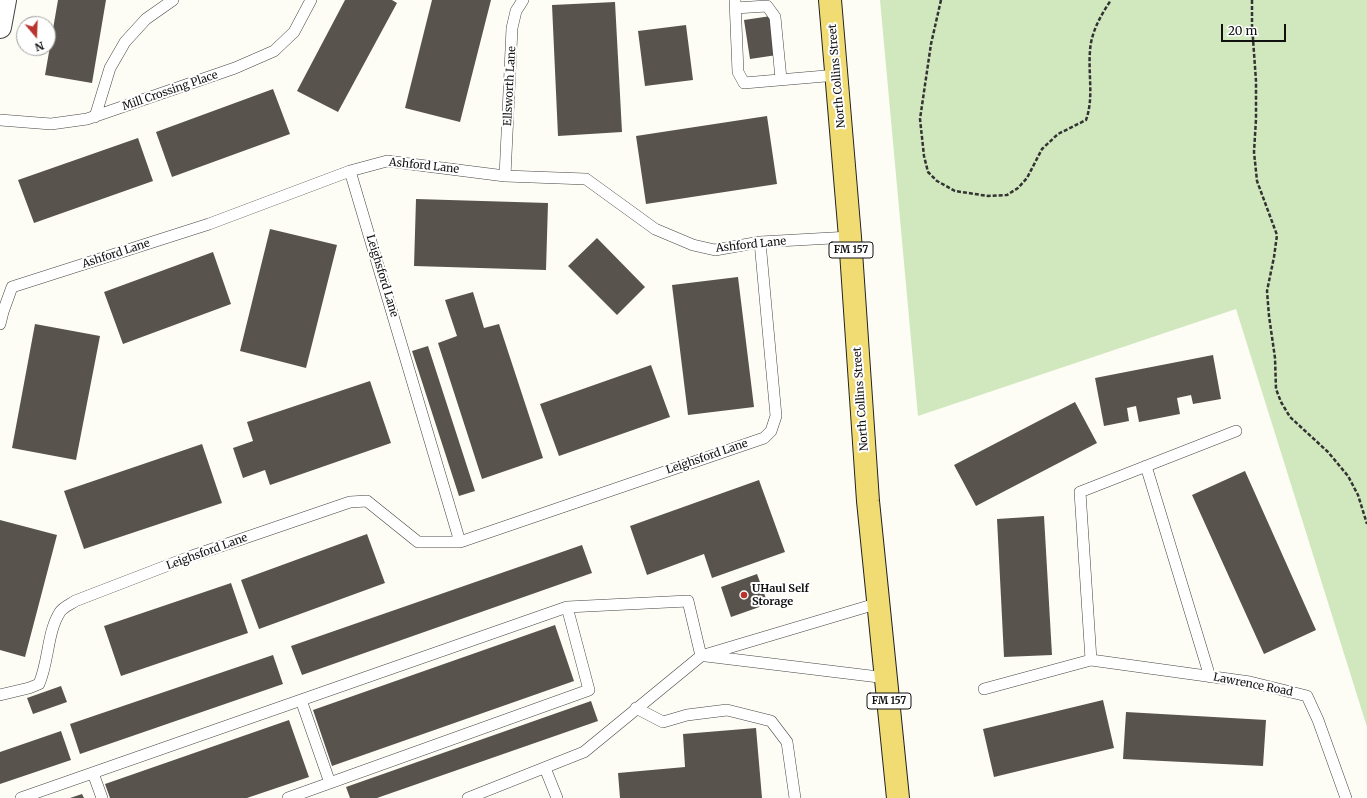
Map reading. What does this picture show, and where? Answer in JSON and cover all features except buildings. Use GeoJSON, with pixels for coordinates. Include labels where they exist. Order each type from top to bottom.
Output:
{"type":"FeatureCollection","features":[{"type":"Feature","properties":{"kind":"main road","name":"North Collins Street"},"geometry":{"type":"LineString","coordinates":[[830,0],[850,236],[868,501],[898,798]]}},
{"type":"Feature","properties":{"kind":"street"},"geometry":{"type":"LineString","coordinates":[[0,27],[5,0]]}},
{"type":"Feature","properties":{"kind":"lane"},"geometry":{"type":"LineString","coordinates":[[95,117],[110,68],[126,42],[146,19],[174,0]]}},
{"type":"Feature","properties":{"kind":"lane","name":"Mill Crossing Place"},"geometry":{"type":"LineString","coordinates":[[0,120],[51,124],[87,119],[235,68],[274,51],[294,32],[311,0]]}},
{"type":"Feature","properties":{"kind":"lane","name":"Ellsworth Lane"},"geometry":{"type":"LineString","coordinates":[[505,176],[512,28],[516,10],[523,0]]}},
{"type":"Feature","properties":{"kind":"lane"},"geometry":{"type":"LineString","coordinates":[[781,79],[775,17],[767,6],[735,4],[742,40],[738,72],[744,83],[837,74]]}},
{"type":"Feature","properties":{"kind":"lane","name":"Ashford Lane"},"geometry":{"type":"LineString","coordinates":[[0,324],[1,312],[12,287],[209,224],[350,171],[387,161],[505,176],[586,179],[655,229],[693,245],[715,250],[760,242],[850,236]]}},
{"type":"Feature","properties":{"kind":"lane","name":"Leighsford Lane"},"geometry":{"type":"LineString","coordinates":[[350,171],[460,542]]}},
{"type":"Feature","properties":{"kind":"lane","name":"Leighsford Lane"},"geometry":{"type":"LineString","coordinates":[[0,695],[39,684],[44,672],[51,634],[61,611],[75,601],[192,556],[350,502],[367,501],[418,542],[460,542],[764,438],[771,431],[776,416],[760,242]]}},
{"type":"Feature","properties":{"kind":"lane"},"geometry":{"type":"LineString","coordinates":[[984,689],[1091,660],[1080,492],[1236,431]]}},
{"type":"Feature","properties":{"kind":"lane"},"geometry":{"type":"LineString","coordinates":[[1146,466],[1210,677]]}},
{"type":"Feature","properties":{"kind":"lane"},"geometry":{"type":"LineString","coordinates":[[21,798],[567,607],[688,601],[701,656]]}},
{"type":"Feature","properties":{"kind":"lane"},"geometry":{"type":"LineString","coordinates":[[468,798],[584,752],[701,656],[879,603]]}},
{"type":"Feature","properties":{"kind":"lane"},"geometry":{"type":"LineString","coordinates":[[288,798],[589,690],[567,607]]}},
{"type":"Feature","properties":{"kind":"lane"},"geometry":{"type":"LineString","coordinates":[[701,656],[887,678]]}},
{"type":"Feature","properties":{"kind":"lane","name":"Lawrence Road"},"geometry":{"type":"LineString","coordinates":[[1091,660],[1250,682],[1307,696],[1318,720],[1346,798]]}},
{"type":"Feature","properties":{"kind":"lane"},"geometry":{"type":"LineString","coordinates":[[301,700],[330,783]]}},
{"type":"Feature","properties":{"kind":"lane"},"geometry":{"type":"LineString","coordinates":[[636,708],[663,722],[687,716],[727,710],[771,721],[787,742],[795,798]]}},
{"type":"Feature","properties":{"kind":"lane"},"geometry":{"type":"LineString","coordinates":[[545,768],[557,798]]}},
{"type":"Feature","properties":{"kind":"lane"},"geometry":{"type":"LineString","coordinates":[[93,773],[102,798]]}},
{"type":"Feature","properties":{"kind":"path"},"geometry":{"type":"LineString","coordinates":[[941,0],[931,44],[920,119],[924,156],[928,172],[938,181],[955,191],[988,196],[1007,195],[1018,188],[1027,178],[1042,149],[1058,134],[1086,120],[1090,110],[1090,50],[1094,30],[1111,0]]}},
{"type":"Feature","properties":{"kind":"path"},"geometry":{"type":"LineString","coordinates":[[1252,0],[1256,80],[1254,152],[1258,181],[1276,236],[1274,257],[1267,291],[1268,316],[1275,358],[1276,388],[1281,402],[1290,417],[1328,452],[1348,476],[1358,495],[1367,524]]}},
{"type":"Feature","properties":{"kind":"green space"},"geometry":{"type":"Polygon","coordinates":[[[880,0],[1367,0],[1367,727],[1236,309],[918,416],[880,0]]]}},
{"type":"Feature","properties":{"kind":"place","name":"UHaul Self Storage"},"geometry":{"type":"Point","coordinates":[744,595]}}]}
